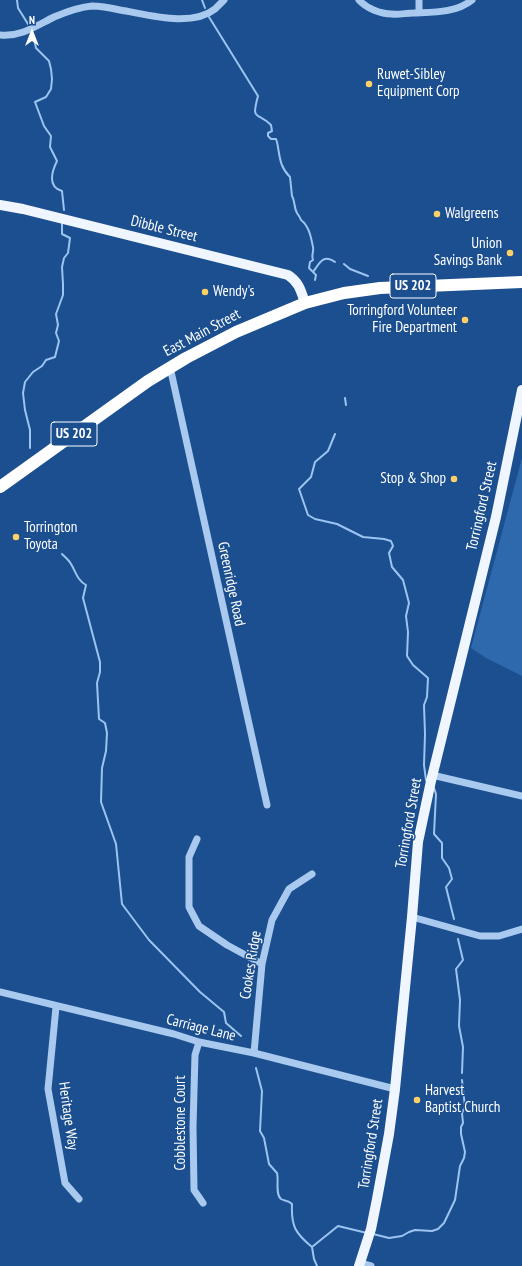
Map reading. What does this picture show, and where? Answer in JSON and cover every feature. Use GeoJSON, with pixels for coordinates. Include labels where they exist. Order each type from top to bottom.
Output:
{"type":"FeatureCollection","features":[{"type":"Feature","properties":{"kind":"highway","name":"East Main Street"},"geometry":{"type":"LineString","coordinates":[[0,487],[148,381],[170,367],[236,332],[305,302],[344,293],[380,288],[522,282]]}},
{"type":"Feature","properties":{"kind":"main road","name":"Dibble Street"},"geometry":{"type":"LineString","coordinates":[[0,205],[23,209],[288,275],[294,279],[298,285],[305,302]]}},
{"type":"Feature","properties":{"kind":"main road","name":"Torringford Street"},"geometry":{"type":"LineString","coordinates":[[360,1264],[370,1232],[389,1134],[395,1089],[418,842],[431,782],[496,517],[522,390]]}},
{"type":"Feature","properties":{"kind":"street"},"geometry":{"type":"LineString","coordinates":[[2,35],[17,34],[28,31],[54,17],[80,8],[93,6],[104,7],[151,15],[181,18],[203,15],[214,9],[224,0]]}},
{"type":"Feature","properties":{"kind":"street"},"geometry":{"type":"LineString","coordinates":[[358,0],[362,4],[378,12],[391,14],[456,9],[466,5],[472,0]]}},
{"type":"Feature","properties":{"kind":"street"},"geometry":{"type":"LineString","coordinates":[[419,0],[419,13]]}},
{"type":"Feature","properties":{"kind":"street","name":"Greenridge Road"},"geometry":{"type":"LineString","coordinates":[[170,367],[267,806]]}},
{"type":"Feature","properties":{"kind":"street"},"geometry":{"type":"LineString","coordinates":[[431,782],[522,796]]}},
{"type":"Feature","properties":{"kind":"street"},"geometry":{"type":"LineString","coordinates":[[197,839],[189,857],[189,907],[199,926],[227,945],[262,964]]}},
{"type":"Feature","properties":{"kind":"street","name":"Cookes Ridge"},"geometry":{"type":"LineString","coordinates":[[254,1053],[262,964],[272,920],[289,889],[312,874]]}},
{"type":"Feature","properties":{"kind":"street"},"geometry":{"type":"LineString","coordinates":[[412,917],[480,936],[499,936],[522,929]]}},
{"type":"Feature","properties":{"kind":"street","name":"Carriage Lane"},"geometry":{"type":"LineString","coordinates":[[0,992],[56,1007],[174,1034],[198,1042],[254,1053],[395,1089]]}},
{"type":"Feature","properties":{"kind":"street","name":"Heritage Way"},"geometry":{"type":"LineString","coordinates":[[56,1007],[48,1089],[65,1183],[79,1200]]}},
{"type":"Feature","properties":{"kind":"street","name":"Cobblestone Court"},"geometry":{"type":"LineString","coordinates":[[198,1042],[195,1055],[193,1127],[194,1190],[202,1203]]}},
{"type":"Feature","properties":{"kind":"street"},"geometry":{"type":"LineString","coordinates":[[360,1264],[371,1266]]}},
{"type":"Feature","properties":{"kind":"shaded area"},"geometry":{"type":"Polygon","coordinates":[[[522,458],[522,676],[486,658],[471,648],[522,458]]]}},
{"type":"Feature","properties":{"kind":"waterway"},"geometry":{"type":"LineString","coordinates":[[17,0],[18,8],[28,24]]}},
{"type":"Feature","properties":{"kind":"waterway"},"geometry":{"type":"LineString","coordinates":[[202,0],[205,8]]}},
{"type":"Feature","properties":{"kind":"waterway"},"geometry":{"type":"LineString","coordinates":[[209,17],[258,96],[255,113],[271,125],[272,131],[268,133],[268,136],[271,139],[276,139],[280,161],[286,173],[290,177],[292,196],[296,211],[306,225],[310,236],[313,249],[313,260],[310,262],[309,268],[316,275],[315,280]]}},
{"type":"Feature","properties":{"kind":"waterway"},"geometry":{"type":"LineString","coordinates":[[34,39],[36,48],[49,61],[51,69],[51,89],[46,97],[35,102],[44,126],[51,136],[50,147],[57,161],[52,178],[54,186],[62,191],[64,210]]}},
{"type":"Feature","properties":{"kind":"waterway"},"geometry":{"type":"LineString","coordinates":[[30,448],[30,430],[23,393],[25,382],[33,372],[42,366],[46,360],[55,357],[59,341],[56,333],[58,325],[56,314],[63,295],[62,267],[64,258],[68,253],[70,238],[62,234],[62,224]]}},
{"type":"Feature","properties":{"kind":"waterway"},"geometry":{"type":"LineString","coordinates":[[313,272],[319,263],[324,259],[335,262]]}},
{"type":"Feature","properties":{"kind":"waterway"},"geometry":{"type":"LineString","coordinates":[[344,264],[350,269],[368,276]]}},
{"type":"Feature","properties":{"kind":"waterway"},"geometry":{"type":"LineString","coordinates":[[345,398],[346,405]]}},
{"type":"Feature","properties":{"kind":"waterway"},"geometry":{"type":"LineString","coordinates":[[335,434],[328,451],[315,462],[311,477],[299,489],[308,515],[315,519],[337,524],[363,537],[391,541],[393,546],[389,553],[392,567],[403,580],[409,603],[406,616],[408,632],[407,656],[413,665],[428,678],[427,697],[424,705],[424,765],[426,780],[428,782]]}},
{"type":"Feature","properties":{"kind":"waterway"},"geometry":{"type":"LineString","coordinates":[[62,554],[68,560],[79,578],[86,585],[83,598],[100,662],[100,672],[97,683],[99,719],[105,723],[107,733],[106,751],[102,768],[101,802],[116,844],[122,904],[149,940],[200,992],[224,1012],[226,1023],[241,1036]]}},
{"type":"Feature","properties":{"kind":"waterway"},"geometry":{"type":"LineString","coordinates":[[434,788],[436,794],[434,834],[442,843],[442,858],[449,868],[452,879],[446,887],[454,919]]}},
{"type":"Feature","properties":{"kind":"waterway"},"geometry":{"type":"LineString","coordinates":[[458,939],[463,960],[456,969],[460,1000],[459,1026],[463,1047],[462,1073]]}},
{"type":"Feature","properties":{"kind":"waterway"},"geometry":{"type":"LineString","coordinates":[[256,1068],[262,1091],[260,1131],[264,1138],[269,1164],[278,1176],[278,1194],[281,1199],[292,1204],[293,1224],[298,1233],[312,1247],[317,1266]]}},
{"type":"Feature","properties":{"kind":"waterway"},"geometry":{"type":"LineString","coordinates":[[373,1234],[389,1238],[402,1236],[415,1230],[432,1231],[438,1229],[444,1223],[455,1200],[460,1166],[465,1152],[461,1134],[461,1127],[463,1123],[462,1113],[465,1107],[462,1080]]}},
{"type":"Feature","properties":{"kind":"waterway"},"geometry":{"type":"LineString","coordinates":[[312,1247],[338,1226],[367,1233]]}},
{"type":"Feature","properties":{"kind":"place","name":"Ruwet-Sibley Equipment Corp"},"geometry":{"type":"Point","coordinates":[369,84]}},
{"type":"Feature","properties":{"kind":"place","name":"Walgreens"},"geometry":{"type":"Point","coordinates":[437,214]}},
{"type":"Feature","properties":{"kind":"place","name":"Union Savings Bank"},"geometry":{"type":"Point","coordinates":[510,253]}},
{"type":"Feature","properties":{"kind":"place","name":"Wendy's"},"geometry":{"type":"Point","coordinates":[205,292]}},
{"type":"Feature","properties":{"kind":"place","name":"Torringford Volunteer Fire Department"},"geometry":{"type":"Point","coordinates":[465,320]}},
{"type":"Feature","properties":{"kind":"place","name":"Stop & Shop"},"geometry":{"type":"Point","coordinates":[454,479]}},
{"type":"Feature","properties":{"kind":"place","name":"Torrington Toyota"},"geometry":{"type":"Point","coordinates":[16,537]}},
{"type":"Feature","properties":{"kind":"place","name":"Harvest Baptist Church"},"geometry":{"type":"Point","coordinates":[417,1100]}}]}
